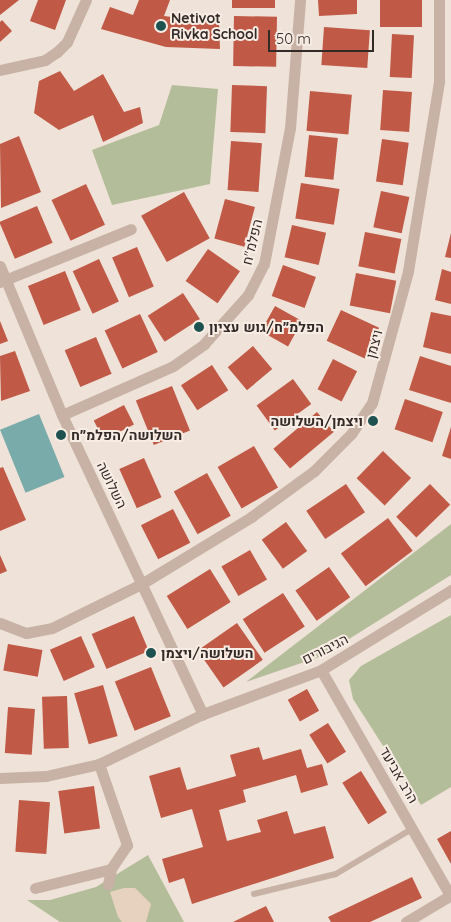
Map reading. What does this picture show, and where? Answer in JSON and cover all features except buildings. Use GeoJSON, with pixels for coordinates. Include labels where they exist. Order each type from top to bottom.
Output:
{"type":"FeatureCollection","features":[{"type":"Feature","properties":{"kind":"street"},"geometry":{"type":"LineString","coordinates":[[0,70],[45,60],[56,52],[66,42],[86,0]]}},
{"type":"Feature","properties":{"kind":"street","name":"הפלמ\"ח"},"geometry":{"type":"LineString","coordinates":[[62,415],[173,366],[204,344],[248,295],[264,264],[290,128],[300,0]]}},
{"type":"Feature","properties":{"kind":"street","name":"ויצמן"},"geometry":{"type":"LineString","coordinates":[[0,623],[26,633],[52,628],[143,584],[251,518],[314,471],[351,434],[372,403],[408,271],[439,81],[439,0]]}},
{"type":"Feature","properties":{"kind":"street"},"geometry":{"type":"LineString","coordinates":[[3,281],[131,229]]}},
{"type":"Feature","properties":{"kind":"street","name":"השלושה"},"geometry":{"type":"LineString","coordinates":[[0,266],[3,281],[62,415],[203,714]]}},
{"type":"Feature","properties":{"kind":"street","name":"הגיבורים"},"geometry":{"type":"LineString","coordinates":[[0,778],[46,776],[99,764],[203,714],[321,670],[451,590]]}},
{"type":"Feature","properties":{"kind":"street","name":"הרב אביעד"},"geometry":{"type":"LineString","coordinates":[[321,670],[451,895]]}},
{"type":"Feature","properties":{"kind":"street"},"geometry":{"type":"LineString","coordinates":[[99,764],[127,845],[111,869],[108,885]]}},
{"type":"Feature","properties":{"kind":"street"},"geometry":{"type":"LineString","coordinates":[[35,888],[111,869]]}},
{"type":"Feature","properties":{"kind":"street"},"geometry":{"type":"LineString","coordinates":[[406,922],[451,895]]}},
{"type":"Feature","properties":{"kind":"lane"},"geometry":{"type":"LineString","coordinates":[[254,894],[336,874],[412,829]]}},
{"type":"Feature","properties":{"kind":"green space"},"geometry":{"type":"Polygon","coordinates":[[[172,85],[218,89],[210,184],[112,205],[92,150],[159,125],[172,85]]]}},
{"type":"Feature","properties":{"kind":"green space"},"geometry":{"type":"Polygon","coordinates":[[[451,524],[451,575],[322,656],[246,682],[451,524]]]}},
{"type":"Feature","properties":{"kind":"green space"},"geometry":{"type":"Polygon","coordinates":[[[451,615],[451,787],[421,805],[353,699],[349,680],[361,666],[451,615]]]}},
{"type":"Feature","properties":{"kind":"green space"},"geometry":{"type":"Polygon","coordinates":[[[148,855],[184,922],[60,922],[27,900],[50,900],[96,887],[148,855]]]}},
{"type":"Feature","properties":{"kind":"shaded area"},"geometry":{"type":"Polygon","coordinates":[[[124,888],[135,888],[151,904],[146,922],[122,922],[118,917],[110,892],[124,888]]]}},
{"type":"Feature","properties":{"kind":"water"},"geometry":{"type":"Polygon","coordinates":[[[39,414],[64,477],[26,493],[0,430],[39,414]]]}},
{"type":"Feature","properties":{"kind":"place","name":"Netivot Rivka School"},"geometry":{"type":"Point","coordinates":[161,26]}},
{"type":"Feature","properties":{"kind":"place","name":"הפלמ״ח/גוש עציון"},"geometry":{"type":"Point","coordinates":[199,327]}},
{"type":"Feature","properties":{"kind":"place","name":"ויצמן/השלושה"},"geometry":{"type":"Point","coordinates":[373,421]}},
{"type":"Feature","properties":{"kind":"place","name":"השלושה/הפלמ״ח"},"geometry":{"type":"Point","coordinates":[61,435]}},
{"type":"Feature","properties":{"kind":"place","name":"השלושה/ויצמן"},"geometry":{"type":"Point","coordinates":[151,653]}}]}
